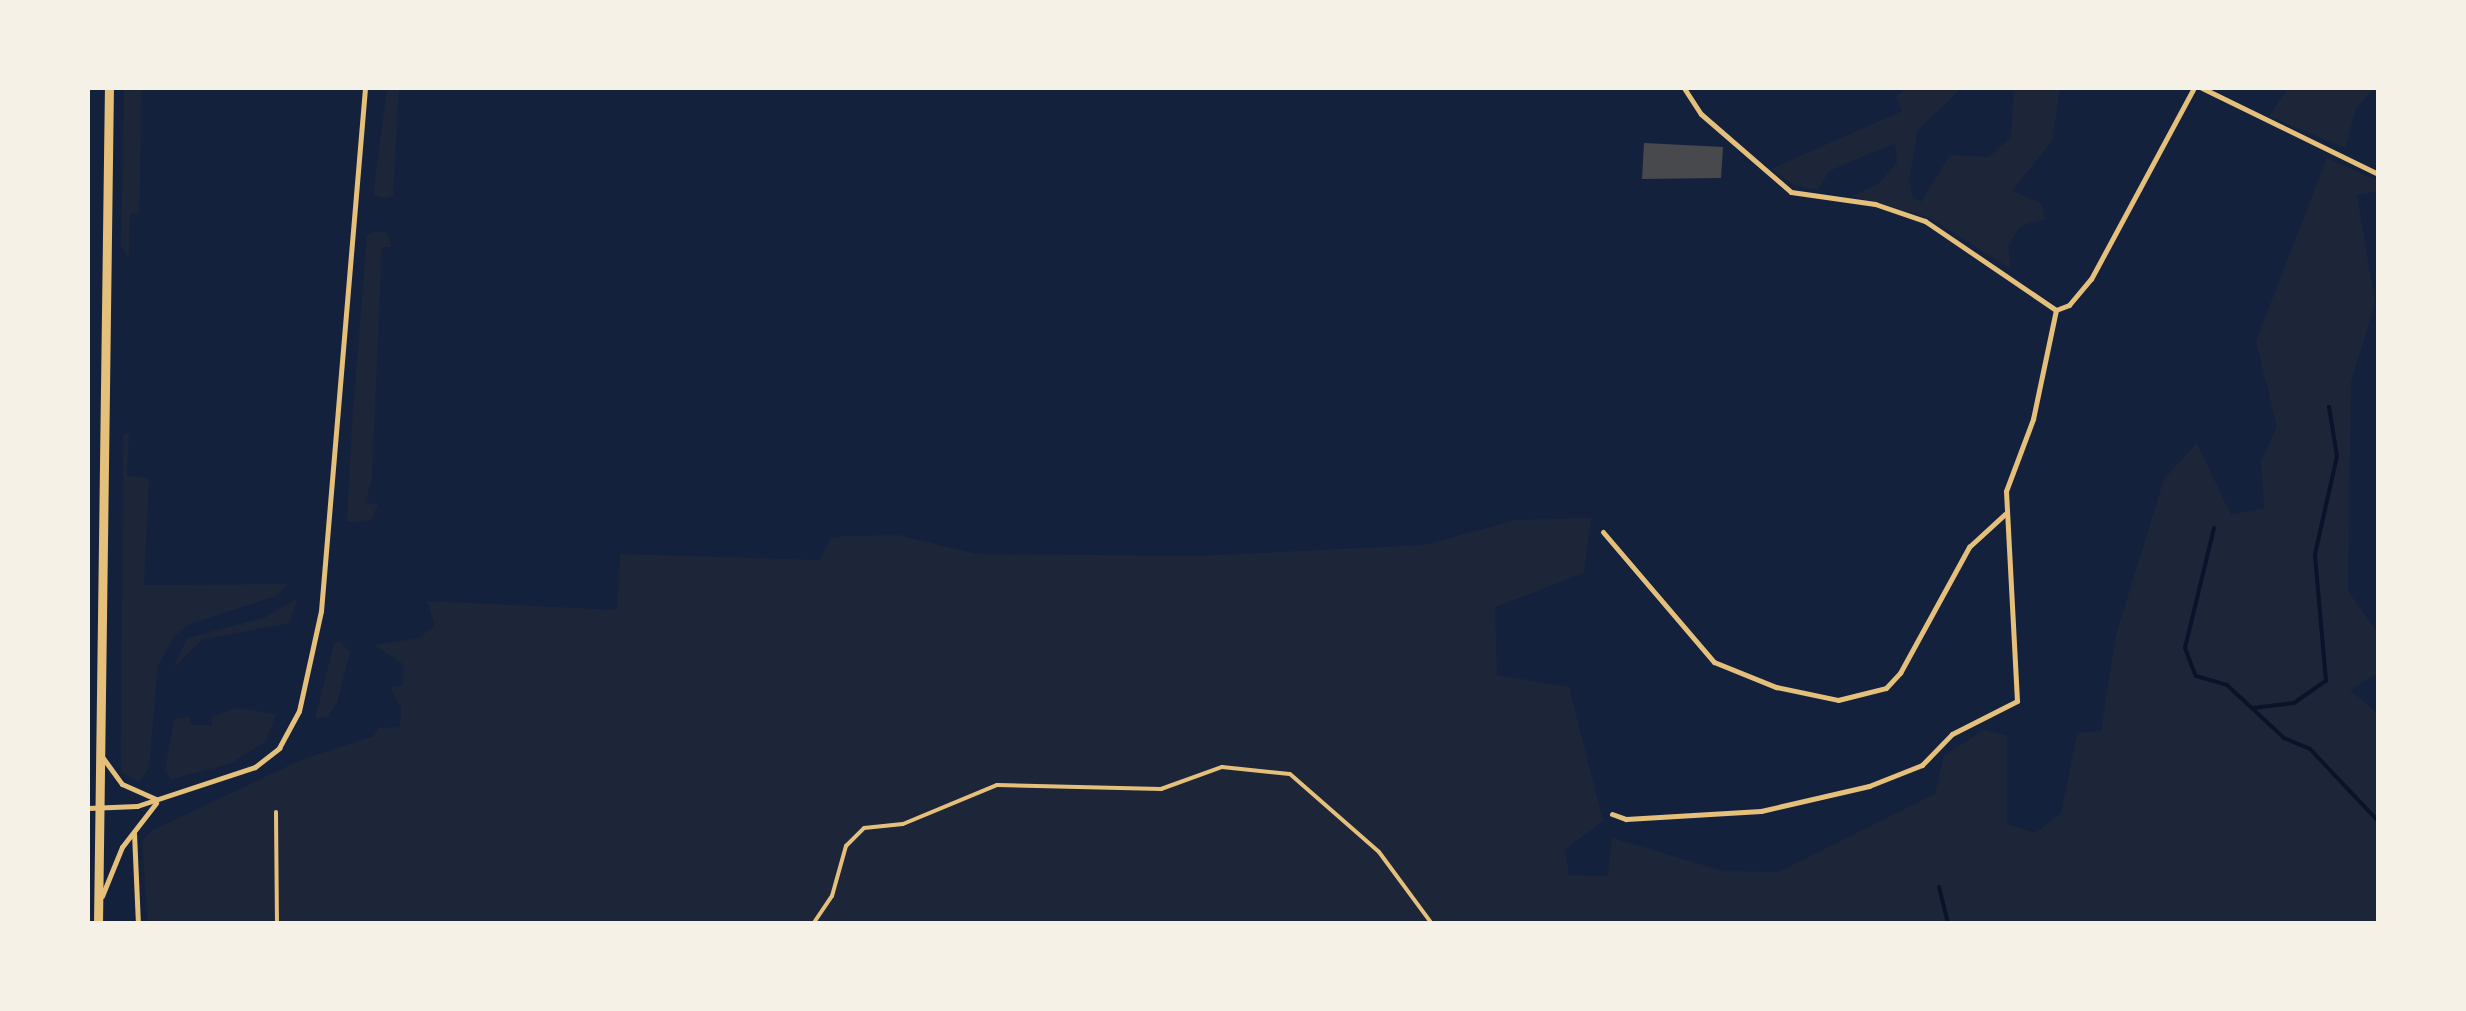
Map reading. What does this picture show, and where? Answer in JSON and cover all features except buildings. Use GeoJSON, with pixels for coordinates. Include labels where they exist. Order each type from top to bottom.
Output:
{"type":"FeatureCollection","features":[{"type":"Feature","properties":{"kind":"main road"},"geometry":{"type":"LineString","coordinates":[[98,924],[92,808],[97,748],[109,88]]}},
{"type":"Feature","properties":{"kind":"street"},"geometry":{"type":"LineString","coordinates":[[92,808],[159,800],[256,766],[278,748],[299,711],[321,611],[365,88]]}},
{"type":"Feature","properties":{"kind":"street"},"geometry":{"type":"LineString","coordinates":[[1684,88],[1701,114],[1781,186],[1925,221],[2056,310]]}},
{"type":"Feature","properties":{"kind":"street"},"geometry":{"type":"LineString","coordinates":[[2056,310],[2070,305],[2092,278],[2194,88]]}},
{"type":"Feature","properties":{"kind":"street"},"geometry":{"type":"LineString","coordinates":[[2202,88],[2378,174]]}},
{"type":"Feature","properties":{"kind":"street"},"geometry":{"type":"LineString","coordinates":[[1612,814],[1626,819],[1762,811],[1855,789],[1922,765],[1952,734],[2017,701],[2006,491],[2054,340],[2056,310]]}},
{"type":"Feature","properties":{"kind":"street"},"geometry":{"type":"LineString","coordinates":[[1603,532],[1714,662],[1776,688],[1838,700],[1886,688],[1900,672],[1969,546],[2005,514]]}},
{"type":"Feature","properties":{"kind":"street"},"geometry":{"type":"LineString","coordinates":[[97,748],[122,784],[159,800]]}},
{"type":"Feature","properties":{"kind":"street"},"geometry":{"type":"LineString","coordinates":[[813,924],[832,896],[846,846],[864,828],[903,824],[997,785],[1160,789],[1222,767],[1290,774],[1379,852],[1432,924]]}},
{"type":"Feature","properties":{"kind":"street"},"geometry":{"type":"LineString","coordinates":[[98,908],[109,871],[134,830],[159,800]]}},
{"type":"Feature","properties":{"kind":"street"},"geometry":{"type":"LineString","coordinates":[[276,812],[277,924]]}},
{"type":"Feature","properties":{"kind":"street"},"geometry":{"type":"LineString","coordinates":[[134,830],[138,924]]}},
{"type":"Feature","properties":{"kind":"shaded area"},"geometry":{"type":"Polygon","coordinates":[[[124,88],[142,88],[139,213],[130,214],[129,258],[121,246],[124,88]]]}},
{"type":"Feature","properties":{"kind":"shaded area"},"geometry":{"type":"Polygon","coordinates":[[[387,88],[399,88],[393,196],[385,198],[373,195],[387,88]]]}},
{"type":"Feature","properties":{"kind":"shaded area"},"geometry":{"type":"Polygon","coordinates":[[[1908,88],[1962,88],[1918,130],[1909,180],[1913,198],[1921,202],[1950,155],[1989,157],[2011,137],[2014,88],[2060,88],[2052,141],[2012,191],[2041,203],[2045,219],[2020,226],[2008,246],[2011,269],[1928,217],[1852,196],[1878,184],[1897,163],[1895,143],[1829,171],[1818,190],[1794,185],[1771,169],[1902,111],[1896,96],[1908,88]]]}},
{"type":"Feature","properties":{"kind":"shaded area"},"geometry":{"type":"Polygon","coordinates":[[[2288,88],[2373,88],[2356,109],[2345,148],[2269,116],[2288,88]]]}},
{"type":"Feature","properties":{"kind":"shaded area"},"geometry":{"type":"Polygon","coordinates":[[[2327,158],[2378,181],[2378,191],[2357,195],[2375,303],[2351,382],[2348,591],[2378,633],[2378,673],[2350,690],[2378,714],[2378,923],[148,924],[142,841],[151,831],[303,759],[374,736],[378,728],[400,727],[401,708],[390,687],[403,685],[403,664],[374,645],[419,638],[435,625],[427,601],[617,610],[620,554],[820,560],[831,538],[844,536],[898,535],[976,554],[1199,556],[1424,545],[1516,520],[1591,518],[1584,573],[1495,607],[1497,675],[1569,687],[1603,821],[1565,850],[1569,875],[1608,876],[1612,838],[1723,871],[1779,872],[1935,794],[1944,756],[1984,730],[2007,736],[2007,824],[2035,833],[2061,814],[2077,733],[2101,731],[2116,635],[2164,479],[2197,443],[2231,515],[2264,508],[2261,461],[2277,427],[2256,341],[2327,158]]]}},
{"type":"Feature","properties":{"kind":"shaded area"},"geometry":{"type":"Polygon","coordinates":[[[374,231],[387,233],[392,247],[382,247],[372,478],[365,503],[378,504],[371,520],[353,522],[347,521],[352,424],[367,236],[374,231]]]}},
{"type":"Feature","properties":{"kind":"shaded area"},"geometry":{"type":"Polygon","coordinates":[[[129,433],[127,476],[149,478],[144,585],[289,584],[276,596],[189,624],[174,637],[158,666],[149,769],[139,782],[121,772],[123,435],[129,433]]]}},
{"type":"Feature","properties":{"kind":"shaded area"},"geometry":{"type":"Polygon","coordinates":[[[298,598],[289,623],[202,640],[173,668],[187,638],[264,618],[298,598]]]}},
{"type":"Feature","properties":{"kind":"shaded area"},"geometry":{"type":"Polygon","coordinates":[[[340,641],[350,652],[337,703],[327,717],[315,719],[334,644],[340,641]]]}},
{"type":"Feature","properties":{"kind":"shaded area"},"geometry":{"type":"Polygon","coordinates":[[[237,708],[276,714],[266,741],[230,764],[171,779],[165,770],[174,719],[190,716],[191,725],[212,725],[212,717],[237,708]]]}},
{"type":"Feature","properties":{"kind":"waterway"},"geometry":{"type":"LineString","coordinates":[[2253,708],[2294,703],[2326,681],[2315,554],[2337,456],[2329,407]]}},
{"type":"Feature","properties":{"kind":"waterway"},"geometry":{"type":"LineString","coordinates":[[2214,528],[2185,648],[2196,676],[2227,685],[2284,738],[2310,749],[2378,821]]}},
{"type":"Feature","properties":{"kind":"waterway"},"geometry":{"type":"LineString","coordinates":[[1939,887],[1948,924]]}}]}
